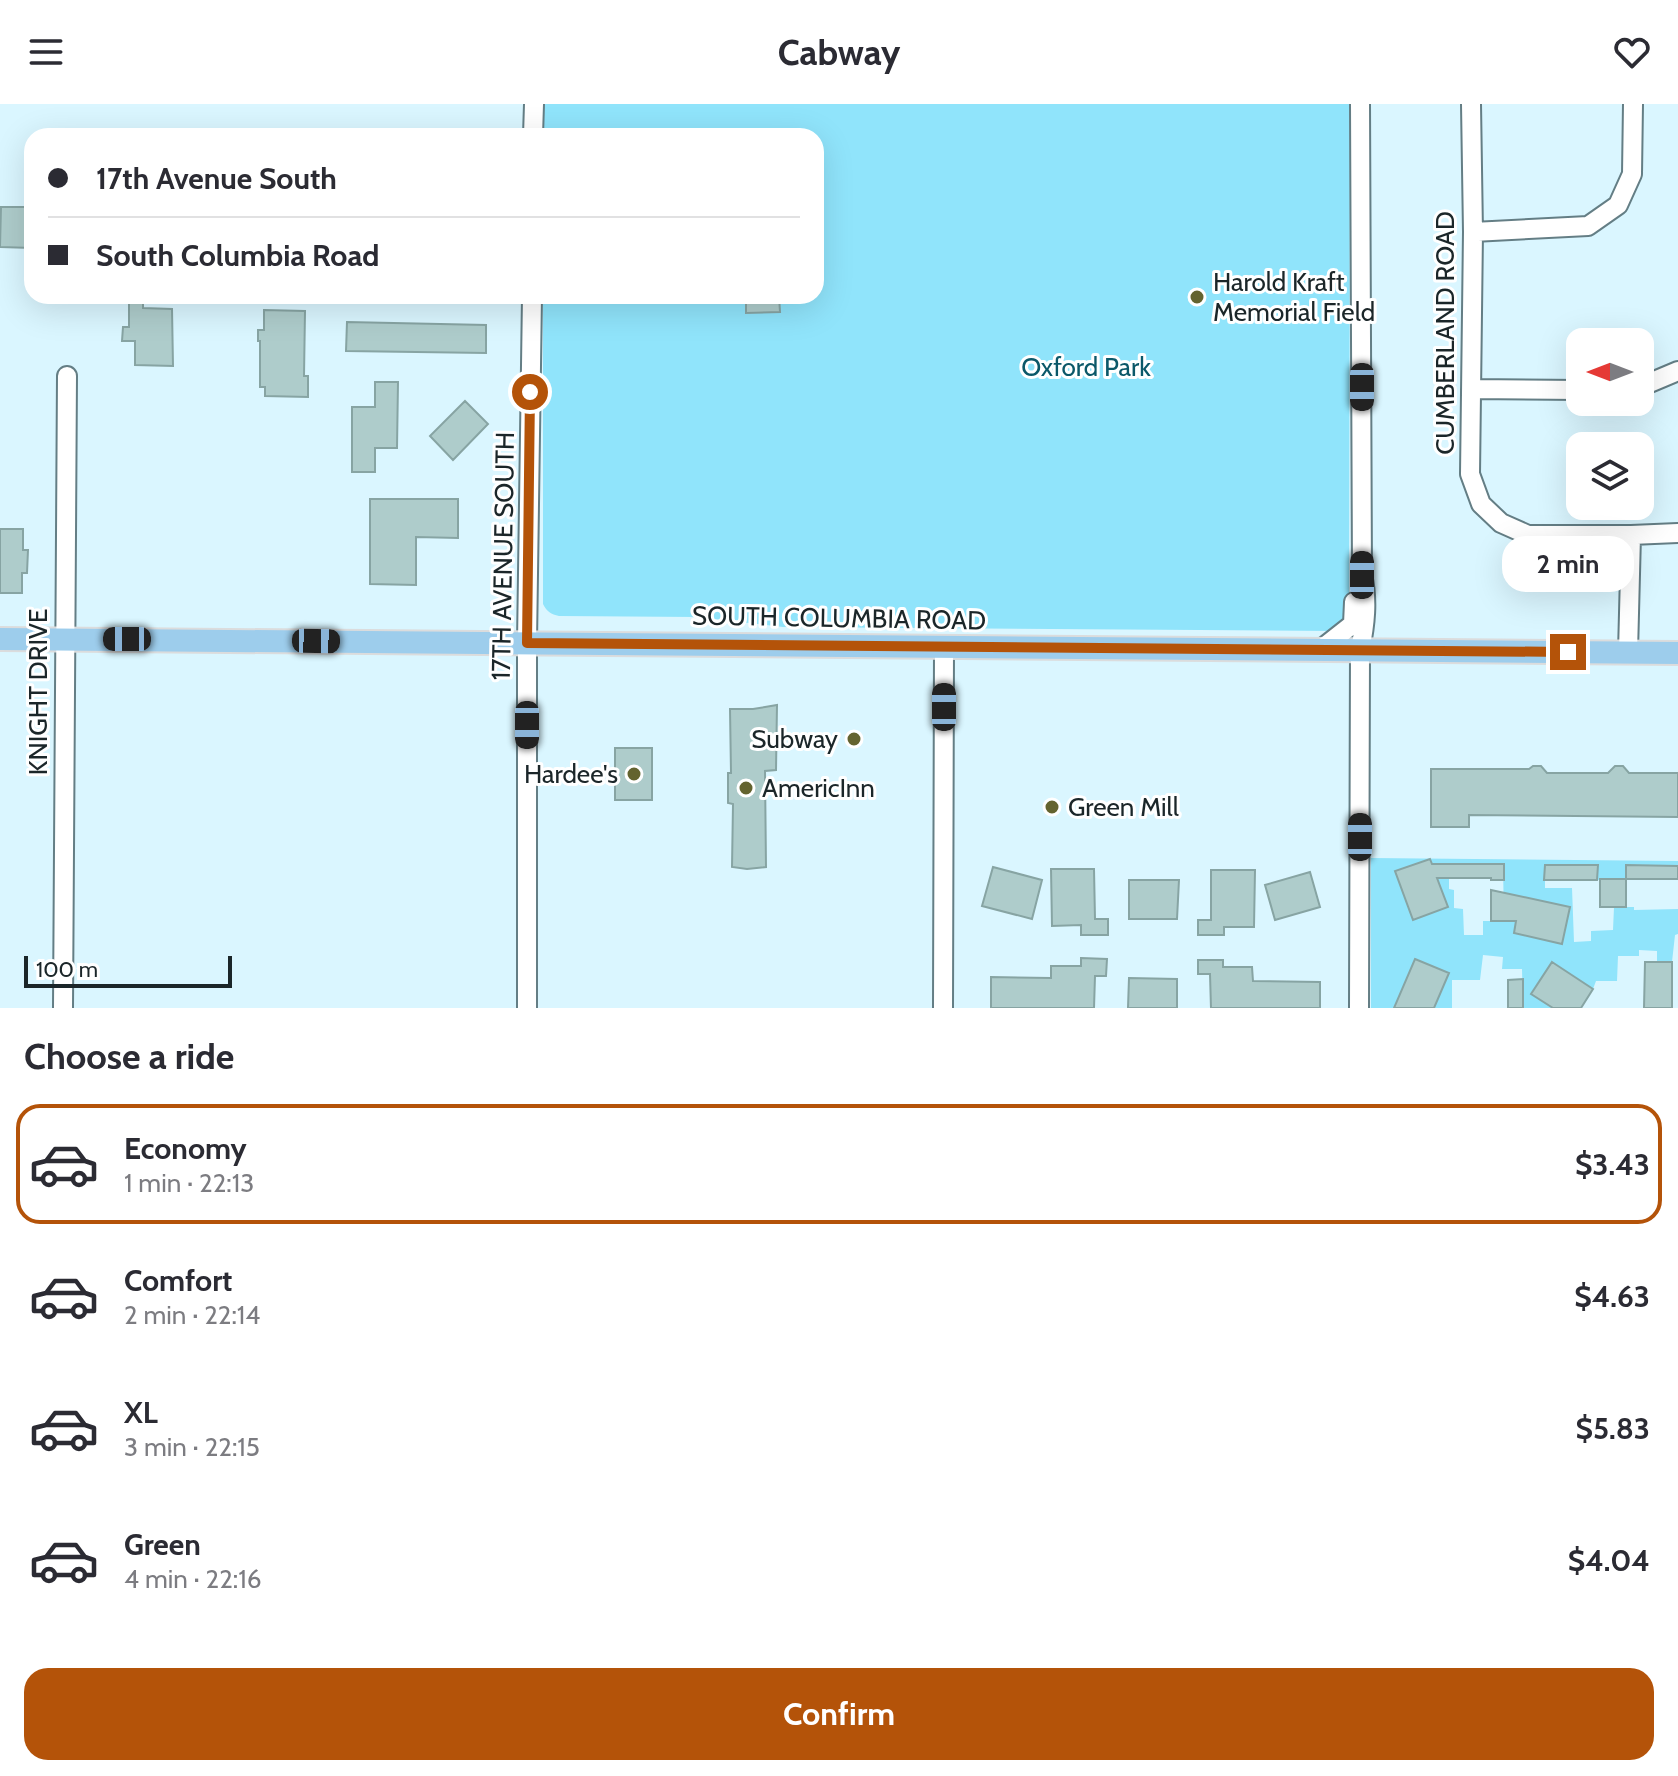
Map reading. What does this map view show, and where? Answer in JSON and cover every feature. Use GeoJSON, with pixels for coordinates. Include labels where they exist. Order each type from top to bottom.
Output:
{"type":"FeatureCollection","features":[{"type":"Feature","properties":{"kind":"main road","name":"SOUTH COLUMBIA ROAD"},"geometry":{"type":"LineString","coordinates":[[0,639],[1678,653]]}},
{"type":"Feature","properties":{"kind":"street"},"geometry":{"type":"LineString","coordinates":[[533,128],[534,104]]}},
{"type":"Feature","properties":{"kind":"street"},"geometry":{"type":"LineString","coordinates":[[1359,1008],[1360,650],[1365,625],[1366,590],[1362,575],[1360,104]]}},
{"type":"Feature","properties":{"kind":"street","name":"CUMBERLAND ROAD"},"geometry":{"type":"LineString","coordinates":[[1471,104],[1470,474],[1481,504],[1501,523],[1528,535],[1631,535]]}},
{"type":"Feature","properties":{"kind":"street"},"geometry":{"type":"LineString","coordinates":[[1473,232],[1588,226],[1618,205],[1632,174],[1633,104]]}},
{"type":"Feature","properties":{"kind":"street","name":"17TH AVENUE SOUTH"},"geometry":{"type":"LineString","coordinates":[[527,1008],[527,643],[532,304]]}},
{"type":"Feature","properties":{"kind":"street"},"geometry":{"type":"LineString","coordinates":[[1654,381],[1678,371]]}},
{"type":"Feature","properties":{"kind":"street","name":"KNIGHT DRIVE"},"geometry":{"type":"LineString","coordinates":[[63,1008],[67,376]]}},
{"type":"Feature","properties":{"kind":"street"},"geometry":{"type":"LineString","coordinates":[[1471,389],[1566,390]]}},
{"type":"Feature","properties":{"kind":"street"},"geometry":{"type":"LineString","coordinates":[[1628,652],[1631,535],[1678,533]]}},
{"type":"Feature","properties":{"kind":"street"},"geometry":{"type":"LineString","coordinates":[[1320,650],[1353,624],[1355,582],[1362,575]]}},
{"type":"Feature","properties":{"kind":"street"},"geometry":{"type":"LineString","coordinates":[[943,1008],[944,647]]}},
{"type":"Feature","properties":{"kind":"green space","name":"Oxford Park"},"geometry":{"type":"Polygon","coordinates":[[[543,104],[1350,104],[1349,616],[1334,631],[783,627],[697,617],[559,616],[550,612],[543,604],[543,304],[824,304],[824,128],[543,128],[543,104]]]}},
{"type":"Feature","properties":{"kind":"green space"},"geometry":{"type":"Polygon","coordinates":[[[1371,858],[1678,861],[1678,866],[1627,865],[1626,879],[1597,880],[1597,865],[1545,866],[1545,888],[1572,888],[1574,942],[1591,941],[1591,931],[1613,930],[1614,907],[1678,909],[1678,934],[1675,935],[1672,962],[1657,962],[1657,951],[1639,950],[1639,956],[1618,956],[1617,981],[1596,981],[1593,989],[1552,962],[1531,993],[1553,1008],[1523,1008],[1522,969],[1502,969],[1503,957],[1483,955],[1480,980],[1452,980],[1452,1008],[1434,1008],[1449,973],[1415,959],[1395,1006],[1400,1008],[1371,1008],[1371,858]],[[1430,859],[1395,872],[1448,907],[1430,859]],[[1449,865],[1449,889],[1454,890],[1454,908],[1463,909],[1464,935],[1483,935],[1483,921],[1504,921],[1503,865],[1449,865]],[[1522,897],[1514,933],[1561,943],[1522,897]]]}},
{"type":"Feature","properties":{"kind":"building"},"geometry":{"type":"Polygon","coordinates":[[[1,207],[24,207],[24,248],[0,247],[1,207]]]}},
{"type":"Feature","properties":{"kind":"building"},"geometry":{"type":"Polygon","coordinates":[[[129,304],[172,309],[173,366],[135,365],[135,341],[122,341],[123,327],[129,327],[129,304]]]}},
{"type":"Feature","properties":{"kind":"building"},"geometry":{"type":"Polygon","coordinates":[[[746,304],[780,304],[780,312],[746,313],[746,304]]]}},
{"type":"Feature","properties":{"kind":"building"},"geometry":{"type":"Polygon","coordinates":[[[264,310],[305,311],[304,376],[308,376],[308,397],[265,396],[265,387],[260,387],[258,330],[264,330],[264,310]]]}},
{"type":"Feature","properties":{"kind":"building"},"geometry":{"type":"Polygon","coordinates":[[[347,322],[486,325],[486,353],[346,351],[347,322]]]}},
{"type":"Feature","properties":{"kind":"building"},"geometry":{"type":"Polygon","coordinates":[[[375,382],[398,382],[397,448],[375,448],[375,472],[352,472],[352,407],[375,407],[375,382]]]}},
{"type":"Feature","properties":{"kind":"building"},"geometry":{"type":"Polygon","coordinates":[[[465,401],[488,424],[453,460],[430,436],[465,401]]]}},
{"type":"Feature","properties":{"kind":"building"},"geometry":{"type":"Polygon","coordinates":[[[370,499],[458,499],[458,538],[416,537],[416,585],[370,584],[370,499]]]}},
{"type":"Feature","properties":{"kind":"building"},"geometry":{"type":"Polygon","coordinates":[[[0,529],[23,529],[23,550],[28,550],[27,573],[22,573],[22,593],[0,593],[0,529]]]}},
{"type":"Feature","properties":{"kind":"building","name":"AmericInn"},"geometry":{"type":"Polygon","coordinates":[[[777,705],[776,770],[765,771],[766,867],[732,867],[733,804],[728,803],[730,709],[777,705]]]}},
{"type":"Feature","properties":{"kind":"building","name":"Hardee's"},"geometry":{"type":"Polygon","coordinates":[[[615,748],[652,748],[652,800],[615,800],[615,748]]]}},
{"type":"Feature","properties":{"kind":"building"},"geometry":{"type":"Polygon","coordinates":[[[1541,766],[1547,773],[1608,773],[1615,766],[1623,766],[1629,773],[1678,773],[1678,817],[1469,815],[1469,827],[1431,827],[1431,769],[1529,769],[1541,766]]]}},
{"type":"Feature","properties":{"kind":"building"},"geometry":{"type":"Polygon","coordinates":[[[1430,859],[1432,864],[1504,864],[1504,880],[1437,878],[1448,907],[1413,920],[1395,871],[1430,859]]]}},
{"type":"Feature","properties":{"kind":"building"},"geometry":{"type":"Polygon","coordinates":[[[1545,865],[1598,865],[1597,880],[1544,880],[1545,865]]]}},
{"type":"Feature","properties":{"kind":"building"},"geometry":{"type":"Polygon","coordinates":[[[1626,865],[1678,866],[1678,879],[1626,879],[1626,865]]]}},
{"type":"Feature","properties":{"kind":"building"},"geometry":{"type":"Polygon","coordinates":[[[993,867],[1042,880],[1032,919],[982,906],[993,867]]]}},
{"type":"Feature","properties":{"kind":"building"},"geometry":{"type":"Polygon","coordinates":[[[1051,869],[1094,869],[1095,919],[1108,919],[1108,935],[1081,935],[1081,925],[1052,926],[1051,869]]]}},
{"type":"Feature","properties":{"kind":"building"},"geometry":{"type":"Polygon","coordinates":[[[1211,870],[1255,870],[1254,927],[1224,927],[1224,935],[1198,935],[1198,920],[1211,920],[1211,870]]]}},
{"type":"Feature","properties":{"kind":"building"},"geometry":{"type":"Polygon","coordinates":[[[1310,872],[1320,907],[1275,920],[1265,885],[1310,872]]]}},
{"type":"Feature","properties":{"kind":"building"},"geometry":{"type":"Polygon","coordinates":[[[1600,879],[1626,879],[1626,907],[1600,907],[1600,879]]]}},
{"type":"Feature","properties":{"kind":"building"},"geometry":{"type":"Polygon","coordinates":[[[1129,880],[1179,880],[1177,919],[1129,919],[1129,880]]]}},
{"type":"Feature","properties":{"kind":"building"},"geometry":{"type":"Polygon","coordinates":[[[1491,890],[1570,907],[1562,944],[1514,933],[1516,921],[1491,921],[1491,890]]]}},
{"type":"Feature","properties":{"kind":"building"},"geometry":{"type":"Polygon","coordinates":[[[1081,958],[1107,959],[1106,976],[1095,976],[1094,1008],[991,1008],[991,977],[1051,978],[1051,966],[1081,966],[1081,958]]]}},
{"type":"Feature","properties":{"kind":"building"},"geometry":{"type":"Polygon","coordinates":[[[1415,959],[1449,973],[1434,1008],[1394,1008],[1415,959]]]}},
{"type":"Feature","properties":{"kind":"building"},"geometry":{"type":"Polygon","coordinates":[[[1198,960],[1223,960],[1223,967],[1252,967],[1253,981],[1320,982],[1320,1008],[1211,1008],[1210,974],[1198,974],[1198,960]]]}},
{"type":"Feature","properties":{"kind":"building"},"geometry":{"type":"Polygon","coordinates":[[[1552,962],[1593,989],[1581,1008],[1553,1008],[1531,994],[1552,962]]]}},
{"type":"Feature","properties":{"kind":"building"},"geometry":{"type":"Polygon","coordinates":[[[1645,962],[1672,962],[1672,1008],[1644,1008],[1645,962]]]}},
{"type":"Feature","properties":{"kind":"building"},"geometry":{"type":"Polygon","coordinates":[[[1129,978],[1177,979],[1177,1008],[1128,1008],[1129,978]]]}},
{"type":"Feature","properties":{"kind":"building"},"geometry":{"type":"Polygon","coordinates":[[[1523,979],[1523,1008],[1508,1008],[1508,980],[1523,979]]]}},
{"type":"Feature","properties":{"kind":"place","name":"Harold Kraft Memorial Field"},"geometry":{"type":"Point","coordinates":[1197,297]}},
{"type":"Feature","properties":{"kind":"place","name":"Subway"},"geometry":{"type":"Point","coordinates":[854,739]}},
{"type":"Feature","properties":{"kind":"place","name":"Hardee's"},"geometry":{"type":"Point","coordinates":[634,774]}},
{"type":"Feature","properties":{"kind":"place","name":"AmericInn"},"geometry":{"type":"Point","coordinates":[746,788]}},
{"type":"Feature","properties":{"kind":"place","name":"Green Mill"},"geometry":{"type":"Point","coordinates":[1052,807]}},
{"type":"Feature","properties":{"kind":"route"},"geometry":{"type":"LineString","coordinates":[[530,392],[527,643],[1568,652]]}}]}
